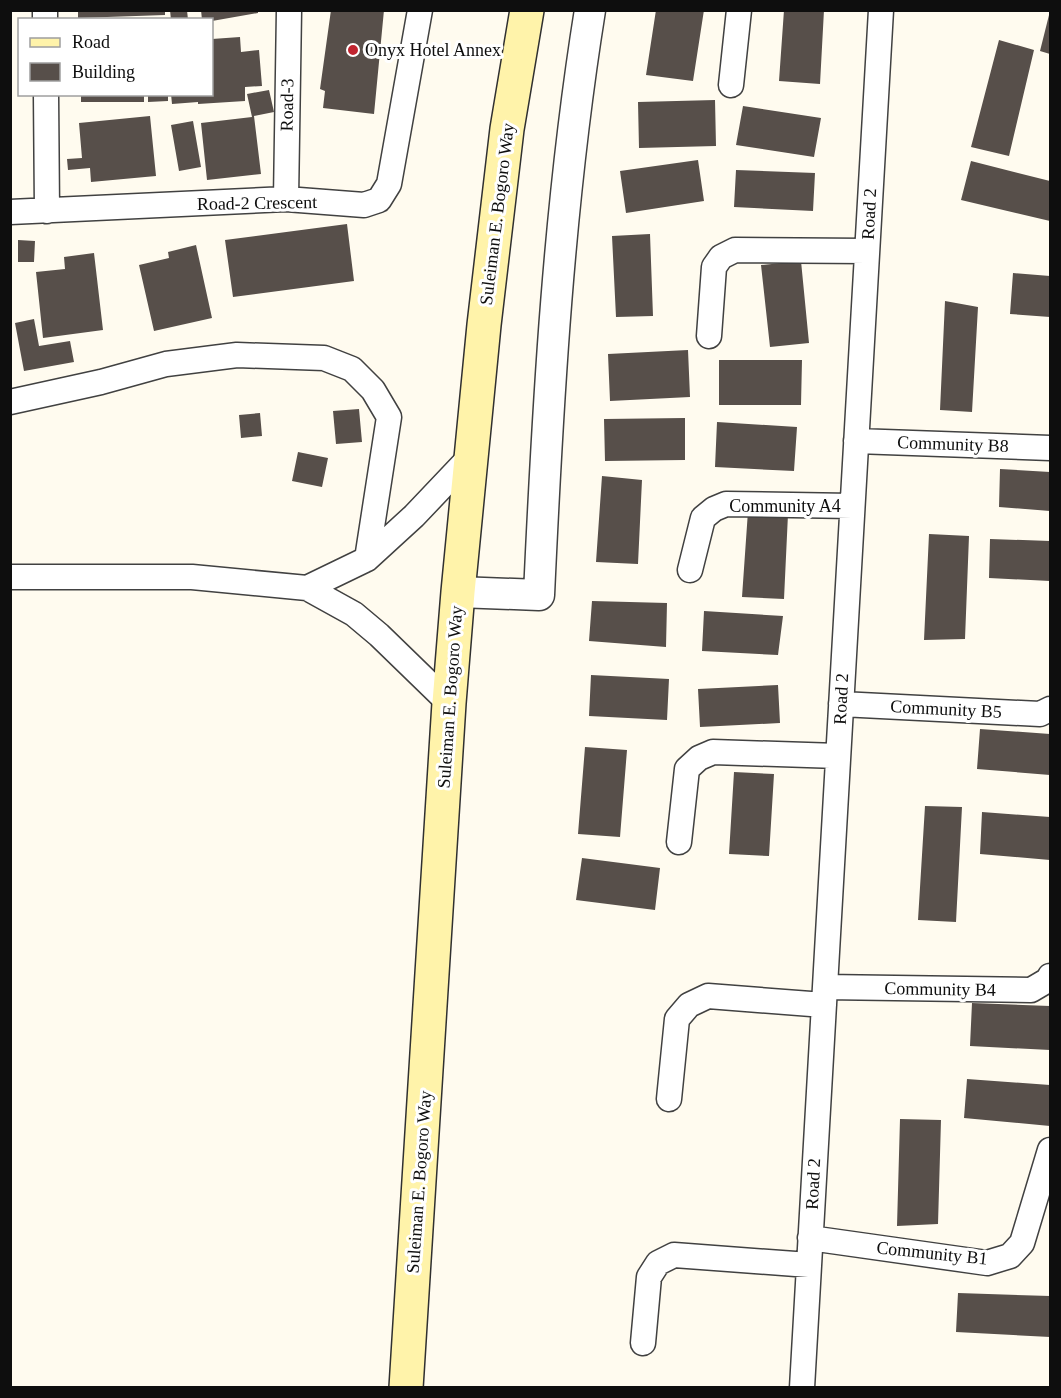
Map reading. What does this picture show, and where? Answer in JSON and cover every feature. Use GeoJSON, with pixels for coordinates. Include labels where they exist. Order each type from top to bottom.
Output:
{"type":"FeatureCollection","features":[{"type":"Feature","properties":{"kind":"main road","name":"Suleiman E. Bogoro Way"},"geometry":{"type":"LineString","coordinates":[[406,1388],[458,592],[470,457],[507,129],[527,10]]}},
{"type":"Feature","properties":{"kind":"street","name":"Road-3"},"geometry":{"type":"LineString","coordinates":[[286,199],[289,10]]}},
{"type":"Feature","properties":{"kind":"street","name":"Road-2 Crescent"},"geometry":{"type":"LineString","coordinates":[[10,212],[286,199],[364,205],[379,200],[389,184],[420,10]]}},
{"type":"Feature","properties":{"kind":"street"},"geometry":{"type":"LineString","coordinates":[[458,592],[539,595],[543,501],[561,246],[579,79],[590,10]]}},
{"type":"Feature","properties":{"kind":"street"},"geometry":{"type":"LineString","coordinates":[[731,85],[739,10]]}},
{"type":"Feature","properties":{"kind":"street","name":"Road 2"},"geometry":{"type":"LineString","coordinates":[[802,1388],[881,10]]}},
{"type":"Feature","properties":{"kind":"street"},"geometry":{"type":"LineString","coordinates":[[46,96],[47,211]]}},
{"type":"Feature","properties":{"kind":"street"},"geometry":{"type":"LineString","coordinates":[[709,336],[714,267],[721,257],[735,250],[867,250]]}},
{"type":"Feature","properties":{"kind":"street"},"geometry":{"type":"LineString","coordinates":[[10,402],[101,382],[166,364],[237,355],[324,358],[352,369],[373,390],[388,417],[367,559]]}},
{"type":"Feature","properties":{"kind":"street","name":"Community B8"},"geometry":{"type":"LineString","coordinates":[[856,441],[1050,448]]}},
{"type":"Feature","properties":{"kind":"street"},"geometry":{"type":"LineString","coordinates":[[306,588],[367,559],[414,516],[470,457]]}},
{"type":"Feature","properties":{"kind":"street","name":"Community A4"},"geometry":{"type":"LineString","coordinates":[[690,570],[703,518],[714,509],[726,504],[852,506]]}},
{"type":"Feature","properties":{"kind":"street"},"geometry":{"type":"LineString","coordinates":[[10,577],[192,577],[306,588],[354,614],[449,703]]}},
{"type":"Feature","properties":{"kind":"street","name":"Community B5"},"geometry":{"type":"LineString","coordinates":[[841,704],[1040,714],[1050,709]]}},
{"type":"Feature","properties":{"kind":"street"},"geometry":{"type":"LineString","coordinates":[[680,842],[687,769],[699,758],[713,752],[838,756]]}},
{"type":"Feature","properties":{"kind":"street","name":"Community B4"},"geometry":{"type":"LineString","coordinates":[[669,1099],[677,1019],[688,1005],[708,996],[824,996],[1031,990],[1048,980],[1050,976]]}},
{"type":"Feature","properties":{"kind":"street","name":"Community B1"},"geometry":{"type":"LineString","coordinates":[[810,1238],[987,1263],[1010,1256],[1022,1243],[1050,1150]]}},
{"type":"Feature","properties":{"kind":"street"},"geometry":{"type":"LineString","coordinates":[[643,1343],[649,1277],[658,1263],[674,1255],[809,1265]]}},
{"type":"Feature","properties":{"kind":"building"},"geometry":{"type":"Polygon","coordinates":[[[78,10],[165,10],[165,15],[78,18],[78,10]]]}},
{"type":"Feature","properties":{"kind":"building"},"geometry":{"type":"Polygon","coordinates":[[[170,10],[187,10],[188,18],[171,18],[170,10]]]}},
{"type":"Feature","properties":{"kind":"building"},"geometry":{"type":"Polygon","coordinates":[[[201,10],[258,10],[258,13],[213,21],[213,18],[202,18],[201,10]]]}},
{"type":"Feature","properties":{"kind":"building","name":"Onyx Hotel Annex"},"geometry":{"type":"Polygon","coordinates":[[[331,10],[384,10],[374,114],[323,108],[325,91],[320,89],[331,10]]]}},
{"type":"Feature","properties":{"kind":"building"},"geometry":{"type":"Polygon","coordinates":[[[656,10],[704,10],[693,81],[646,75],[656,10]]]}},
{"type":"Feature","properties":{"kind":"building"},"geometry":{"type":"Polygon","coordinates":[[[784,10],[824,10],[820,84],[779,81],[784,10]]]}},
{"type":"Feature","properties":{"kind":"building"},"geometry":{"type":"Polygon","coordinates":[[[1050,11],[1050,54],[1040,51],[1050,11]]]}},
{"type":"Feature","properties":{"kind":"building"},"geometry":{"type":"Polygon","coordinates":[[[240,37],[241,52],[259,50],[262,86],[245,87],[245,101],[172,104],[171,96],[213,96],[213,39],[240,37]]]}},
{"type":"Feature","properties":{"kind":"building"},"geometry":{"type":"Polygon","coordinates":[[[999,40],[1034,50],[1009,156],[971,147],[999,40]]]}},
{"type":"Feature","properties":{"kind":"building"},"geometry":{"type":"Polygon","coordinates":[[[269,90],[274,112],[254,116],[261,174],[207,180],[201,123],[252,117],[247,94],[269,90]]]}},
{"type":"Feature","properties":{"kind":"building"},"geometry":{"type":"Polygon","coordinates":[[[81,96],[144,96],[144,102],[81,102],[81,96]]]}},
{"type":"Feature","properties":{"kind":"building"},"geometry":{"type":"Polygon","coordinates":[[[148,96],[168,96],[168,101],[148,102],[148,96]]]}},
{"type":"Feature","properties":{"kind":"building"},"geometry":{"type":"Polygon","coordinates":[[[715,100],[716,146],[639,148],[638,102],[715,100]]]}},
{"type":"Feature","properties":{"kind":"building"},"geometry":{"type":"Polygon","coordinates":[[[743,106],[821,118],[814,157],[736,145],[743,106]]]}},
{"type":"Feature","properties":{"kind":"building"},"geometry":{"type":"Polygon","coordinates":[[[150,116],[156,176],[91,182],[90,168],[68,170],[67,159],[82,158],[79,123],[150,116]]]}},
{"type":"Feature","properties":{"kind":"building"},"geometry":{"type":"Polygon","coordinates":[[[193,121],[201,167],[179,171],[171,125],[193,121]]]}},
{"type":"Feature","properties":{"kind":"building"},"geometry":{"type":"Polygon","coordinates":[[[698,160],[704,201],[626,213],[620,171],[698,160]]]}},
{"type":"Feature","properties":{"kind":"building"},"geometry":{"type":"Polygon","coordinates":[[[971,161],[1050,181],[1050,221],[961,200],[971,161]]]}},
{"type":"Feature","properties":{"kind":"building"},"geometry":{"type":"Polygon","coordinates":[[[736,170],[815,173],[813,211],[734,207],[736,170]]]}},
{"type":"Feature","properties":{"kind":"building"},"geometry":{"type":"Polygon","coordinates":[[[347,224],[354,281],[233,297],[225,240],[347,224]]]}},
{"type":"Feature","properties":{"kind":"building"},"geometry":{"type":"Polygon","coordinates":[[[650,234],[653,316],[616,317],[612,236],[650,234]]]}},
{"type":"Feature","properties":{"kind":"building"},"geometry":{"type":"Polygon","coordinates":[[[18,240],[35,241],[34,262],[18,262],[18,240]]]}},
{"type":"Feature","properties":{"kind":"building"},"geometry":{"type":"Polygon","coordinates":[[[196,245],[212,318],[154,331],[139,265],[169,258],[168,252],[196,245]]]}},
{"type":"Feature","properties":{"kind":"building"},"geometry":{"type":"Polygon","coordinates":[[[94,253],[103,330],[43,338],[36,272],[65,269],[64,257],[94,253]]]}},
{"type":"Feature","properties":{"kind":"building"},"geometry":{"type":"Polygon","coordinates":[[[801,261],[809,343],[770,347],[761,265],[801,261]]]}},
{"type":"Feature","properties":{"kind":"building"},"geometry":{"type":"Polygon","coordinates":[[[1013,273],[1050,276],[1050,317],[1010,314],[1013,273]]]}},
{"type":"Feature","properties":{"kind":"building"},"geometry":{"type":"Polygon","coordinates":[[[945,301],[978,307],[972,412],[940,410],[945,301]]]}},
{"type":"Feature","properties":{"kind":"building"},"geometry":{"type":"Polygon","coordinates":[[[34,319],[39,346],[70,341],[74,362],[24,371],[15,323],[34,319]]]}},
{"type":"Feature","properties":{"kind":"building"},"geometry":{"type":"Polygon","coordinates":[[[688,350],[690,397],[610,401],[608,354],[688,350]]]}},
{"type":"Feature","properties":{"kind":"building"},"geometry":{"type":"Polygon","coordinates":[[[719,360],[802,360],[801,405],[719,405],[719,360]]]}},
{"type":"Feature","properties":{"kind":"building"},"geometry":{"type":"Polygon","coordinates":[[[359,409],[362,442],[336,444],[333,411],[359,409]]]}},
{"type":"Feature","properties":{"kind":"building"},"geometry":{"type":"Polygon","coordinates":[[[260,413],[262,436],[241,438],[239,415],[260,413]]]}},
{"type":"Feature","properties":{"kind":"building"},"geometry":{"type":"Polygon","coordinates":[[[685,418],[685,460],[605,461],[604,419],[685,418]]]}},
{"type":"Feature","properties":{"kind":"building"},"geometry":{"type":"Polygon","coordinates":[[[717,422],[797,427],[794,471],[715,467],[717,422]]]}},
{"type":"Feature","properties":{"kind":"building"},"geometry":{"type":"Polygon","coordinates":[[[298,452],[328,458],[322,487],[292,481],[298,452]]]}},
{"type":"Feature","properties":{"kind":"building"},"geometry":{"type":"Polygon","coordinates":[[[1000,469],[1050,472],[1050,511],[999,507],[1000,469]]]}},
{"type":"Feature","properties":{"kind":"building"},"geometry":{"type":"Polygon","coordinates":[[[602,476],[642,480],[638,564],[596,562],[602,476]]]}},
{"type":"Feature","properties":{"kind":"building"},"geometry":{"type":"Polygon","coordinates":[[[748,511],[788,514],[784,599],[742,597],[748,511]]]}},
{"type":"Feature","properties":{"kind":"building"},"geometry":{"type":"Polygon","coordinates":[[[929,534],[969,536],[965,639],[924,640],[929,534]]]}},
{"type":"Feature","properties":{"kind":"building"},"geometry":{"type":"Polygon","coordinates":[[[990,539],[1050,541],[1050,581],[989,578],[990,539]]]}},
{"type":"Feature","properties":{"kind":"building"},"geometry":{"type":"Polygon","coordinates":[[[592,601],[667,603],[666,647],[589,641],[592,601]]]}},
{"type":"Feature","properties":{"kind":"building"},"geometry":{"type":"Polygon","coordinates":[[[704,611],[783,616],[778,655],[702,651],[704,611]]]}},
{"type":"Feature","properties":{"kind":"building"},"geometry":{"type":"Polygon","coordinates":[[[591,675],[669,679],[667,720],[589,716],[591,675]]]}},
{"type":"Feature","properties":{"kind":"building"},"geometry":{"type":"Polygon","coordinates":[[[778,685],[780,723],[700,727],[698,689],[778,685]]]}},
{"type":"Feature","properties":{"kind":"building"},"geometry":{"type":"Polygon","coordinates":[[[980,729],[1050,734],[1050,775],[977,769],[980,729]]]}},
{"type":"Feature","properties":{"kind":"building"},"geometry":{"type":"Polygon","coordinates":[[[585,747],[627,750],[620,837],[578,834],[585,747]]]}},
{"type":"Feature","properties":{"kind":"building"},"geometry":{"type":"Polygon","coordinates":[[[734,772],[774,774],[769,856],[729,854],[734,772]]]}},
{"type":"Feature","properties":{"kind":"building"},"geometry":{"type":"Polygon","coordinates":[[[925,806],[962,807],[956,922],[918,920],[925,806]]]}},
{"type":"Feature","properties":{"kind":"building"},"geometry":{"type":"Polygon","coordinates":[[[982,812],[1050,817],[1050,860],[980,854],[982,812]]]}},
{"type":"Feature","properties":{"kind":"building"},"geometry":{"type":"Polygon","coordinates":[[[582,858],[660,868],[655,910],[576,900],[582,858]]]}},
{"type":"Feature","properties":{"kind":"building"},"geometry":{"type":"Polygon","coordinates":[[[972,1003],[1050,1006],[1050,1050],[970,1046],[972,1003]]]}},
{"type":"Feature","properties":{"kind":"building"},"geometry":{"type":"Polygon","coordinates":[[[967,1079],[1050,1085],[1050,1126],[964,1118],[967,1079]]]}},
{"type":"Feature","properties":{"kind":"building"},"geometry":{"type":"Polygon","coordinates":[[[900,1119],[941,1120],[938,1224],[897,1226],[900,1119]]]}},
{"type":"Feature","properties":{"kind":"building"},"geometry":{"type":"Polygon","coordinates":[[[958,1293],[1050,1296],[1050,1337],[956,1332],[958,1293]]]}},
{"type":"Feature","properties":{"kind":"place","name":"Onyx Hotel Annex"},"geometry":{"type":"Point","coordinates":[353,50]}}]}
